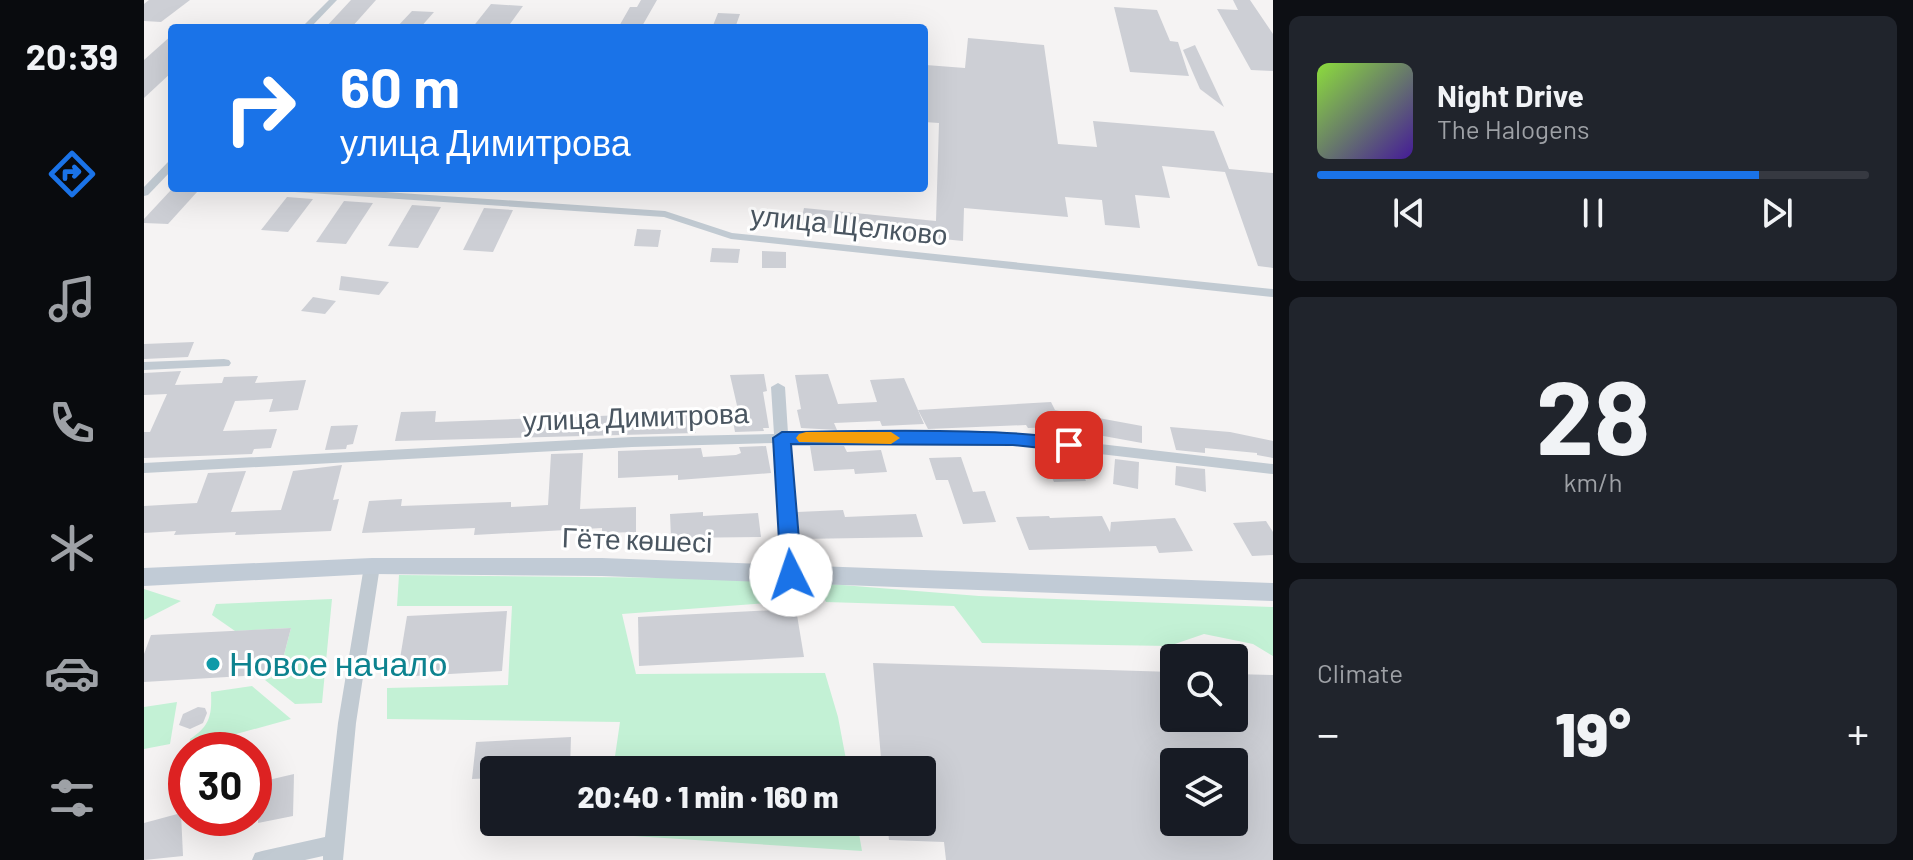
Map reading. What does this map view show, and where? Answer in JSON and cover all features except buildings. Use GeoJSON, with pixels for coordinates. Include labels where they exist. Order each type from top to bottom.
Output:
{"type":"FeatureCollection","features":[{"type":"Feature","properties":{"kind":"main road","name":"Гёте көшесі"},"geometry":{"type":"LineString","coordinates":[[144,577],[372,566],[602,567],[1273,592]]}},
{"type":"Feature","properties":{"kind":"street"},"geometry":{"type":"LineString","coordinates":[[309,24],[333,0]]}},
{"type":"Feature","properties":{"kind":"street"},"geometry":{"type":"LineString","coordinates":[[144,193],[168,168]]}},
{"type":"Feature","properties":{"kind":"street"},"geometry":{"type":"LineString","coordinates":[[157,180],[168,181]]}},
{"type":"Feature","properties":{"kind":"street","name":"улица Щелково"},"geometry":{"type":"LineString","coordinates":[[339,192],[665,214],[731,236],[1273,293]]}},
{"type":"Feature","properties":{"kind":"street"},"geometry":{"type":"LineString","coordinates":[[144,366],[224,363]]}},
{"type":"Feature","properties":{"kind":"street"},"geometry":{"type":"LineString","coordinates":[[778,387],[791,575]]}},
{"type":"Feature","properties":{"kind":"street","name":"улица Димитрова"},"geometry":{"type":"LineString","coordinates":[[144,468],[632,442],[782,438],[1013,439],[1273,469]]}},
{"type":"Feature","properties":{"kind":"street"},"geometry":{"type":"LineString","coordinates":[[262,860],[334,852],[347,723],[372,566]]}},
{"type":"Feature","properties":{"kind":"green space"},"geometry":{"type":"Polygon","coordinates":[[[399,575],[778,579],[806,600],[622,614],[636,674],[825,673],[845,756],[615,756],[620,722],[387,719],[387,688],[508,685],[512,606],[397,606],[399,575]]]}},
{"type":"Feature","properties":{"kind":"green space"},"geometry":{"type":"Polygon","coordinates":[[[817,583],[979,596],[1273,607],[1273,656],[1253,644],[1204,634],[1160,646],[982,643],[954,606],[826,602],[817,583]]]}},
{"type":"Feature","properties":{"kind":"green space"},"geometry":{"type":"Polygon","coordinates":[[[144,589],[181,601],[144,620],[144,589]]]}},
{"type":"Feature","properties":{"kind":"green space"},"geometry":{"type":"Polygon","coordinates":[[[332,599],[322,703],[295,704],[265,680],[279,674],[291,628],[235,631],[212,615],[216,604],[332,599]]]}},
{"type":"Feature","properties":{"kind":"green space"},"geometry":{"type":"Polygon","coordinates":[[[252,686],[291,719],[244,732],[198,732],[208,719],[211,692],[252,686]]]}},
{"type":"Feature","properties":{"kind":"green space"},"geometry":{"type":"Polygon","coordinates":[[[177,702],[172,732],[168,732],[168,744],[144,749],[144,707],[177,702]]]}},
{"type":"Feature","properties":{"kind":"green space"},"geometry":{"type":"Polygon","coordinates":[[[633,836],[859,836],[862,851],[633,836]]]}},
{"type":"Feature","properties":{"kind":"slow traffic"},"geometry":{"type":"LineString","coordinates":[[806,438],[891,438]]}},
{"type":"Feature","properties":{"kind":"place","name":"Новое начало"},"geometry":{"type":"Point","coordinates":[213,664]}},
{"type":"Feature","properties":{"kind":"route"},"geometry":{"type":"LineString","coordinates":[[791,575],[782,438],[1013,439],[1069,445]]}}]}
